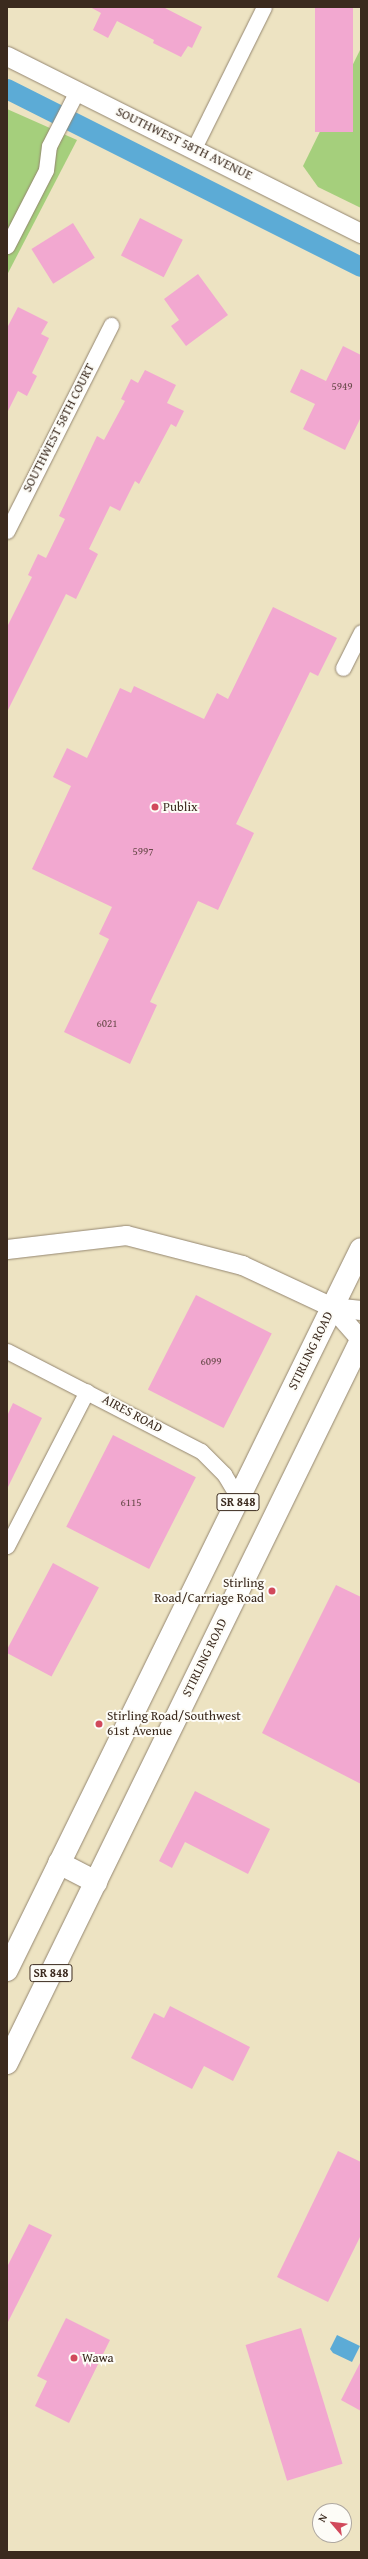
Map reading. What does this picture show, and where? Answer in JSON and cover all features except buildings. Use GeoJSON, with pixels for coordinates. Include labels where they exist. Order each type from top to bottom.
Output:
{"type":"FeatureCollection","features":[{"type":"Feature","properties":{"kind":"main road","name":"STIRLING ROAD"},"geometry":{"type":"LineString","coordinates":[[7,1970],[361,1249]]}},
{"type":"Feature","properties":{"kind":"main road","name":"STIRLING ROAD"},"geometry":{"type":"LineString","coordinates":[[7,2063],[361,1340]]}},
{"type":"Feature","properties":{"kind":"main road"},"geometry":{"type":"LineString","coordinates":[[59,1863],[96,1882]]}},
{"type":"Feature","properties":{"kind":"street"},"geometry":{"type":"LineString","coordinates":[[194,148],[264,7]]}},
{"type":"Feature","properties":{"kind":"street","name":"SOUTHWEST 58TH AVENUE"},"geometry":{"type":"LineString","coordinates":[[7,56],[75,95],[194,148],[361,233]]}},
{"type":"Feature","properties":{"kind":"street"},"geometry":{"type":"LineString","coordinates":[[7,246],[46,170],[52,138],[75,95]]}},
{"type":"Feature","properties":{"kind":"street","name":"SOUTHWEST 58TH COURT"},"geometry":{"type":"LineString","coordinates":[[7,531],[111,325]]}},
{"type":"Feature","properties":{"kind":"street"},"geometry":{"type":"LineString","coordinates":[[343,668],[361,632]]}},
{"type":"Feature","properties":{"kind":"street"},"geometry":{"type":"LineString","coordinates":[[7,1249],[126,1235],[242,1265],[332,1307],[361,1310]]}},
{"type":"Feature","properties":{"kind":"street"},"geometry":{"type":"LineString","coordinates":[[332,1307],[361,1340]]}},
{"type":"Feature","properties":{"kind":"street","name":"AIRES ROAD"},"geometry":{"type":"LineString","coordinates":[[7,1351],[201,1451],[224,1474],[239,1499]]}},
{"type":"Feature","properties":{"kind":"street"},"geometry":{"type":"LineString","coordinates":[[7,1546],[87,1391]]}},
{"type":"Feature","properties":{"kind":"green space"},"geometry":{"type":"Polygon","coordinates":[[[361,48],[361,208],[318,187],[303,166],[361,48]]]}},
{"type":"Feature","properties":{"kind":"green space"},"geometry":{"type":"Polygon","coordinates":[[[7,109],[77,140],[7,275],[7,109]]]}},
{"type":"Feature","properties":{"kind":"water"},"geometry":{"type":"Polygon","coordinates":[[[337,2335],[360,2346],[352,2362],[333,2353],[330,2349],[337,2335]]]}},
{"type":"Feature","properties":{"kind":"waterway"},"geometry":{"type":"LineString","coordinates":[[7,89],[361,267]]}},
{"type":"Feature","properties":{"kind":"place","name":"Publix"},"geometry":{"type":"Point","coordinates":[155,807]}},
{"type":"Feature","properties":{"kind":"place","name":"Stirling Road/Carriage Road"},"geometry":{"type":"Point","coordinates":[272,1591]}},
{"type":"Feature","properties":{"kind":"place","name":"Stirling Road/Southwest 61st Avenue"},"geometry":{"type":"Point","coordinates":[99,1724]}},
{"type":"Feature","properties":{"kind":"place","name":"Wawa"},"geometry":{"type":"Point","coordinates":[74,2358]}}]}
